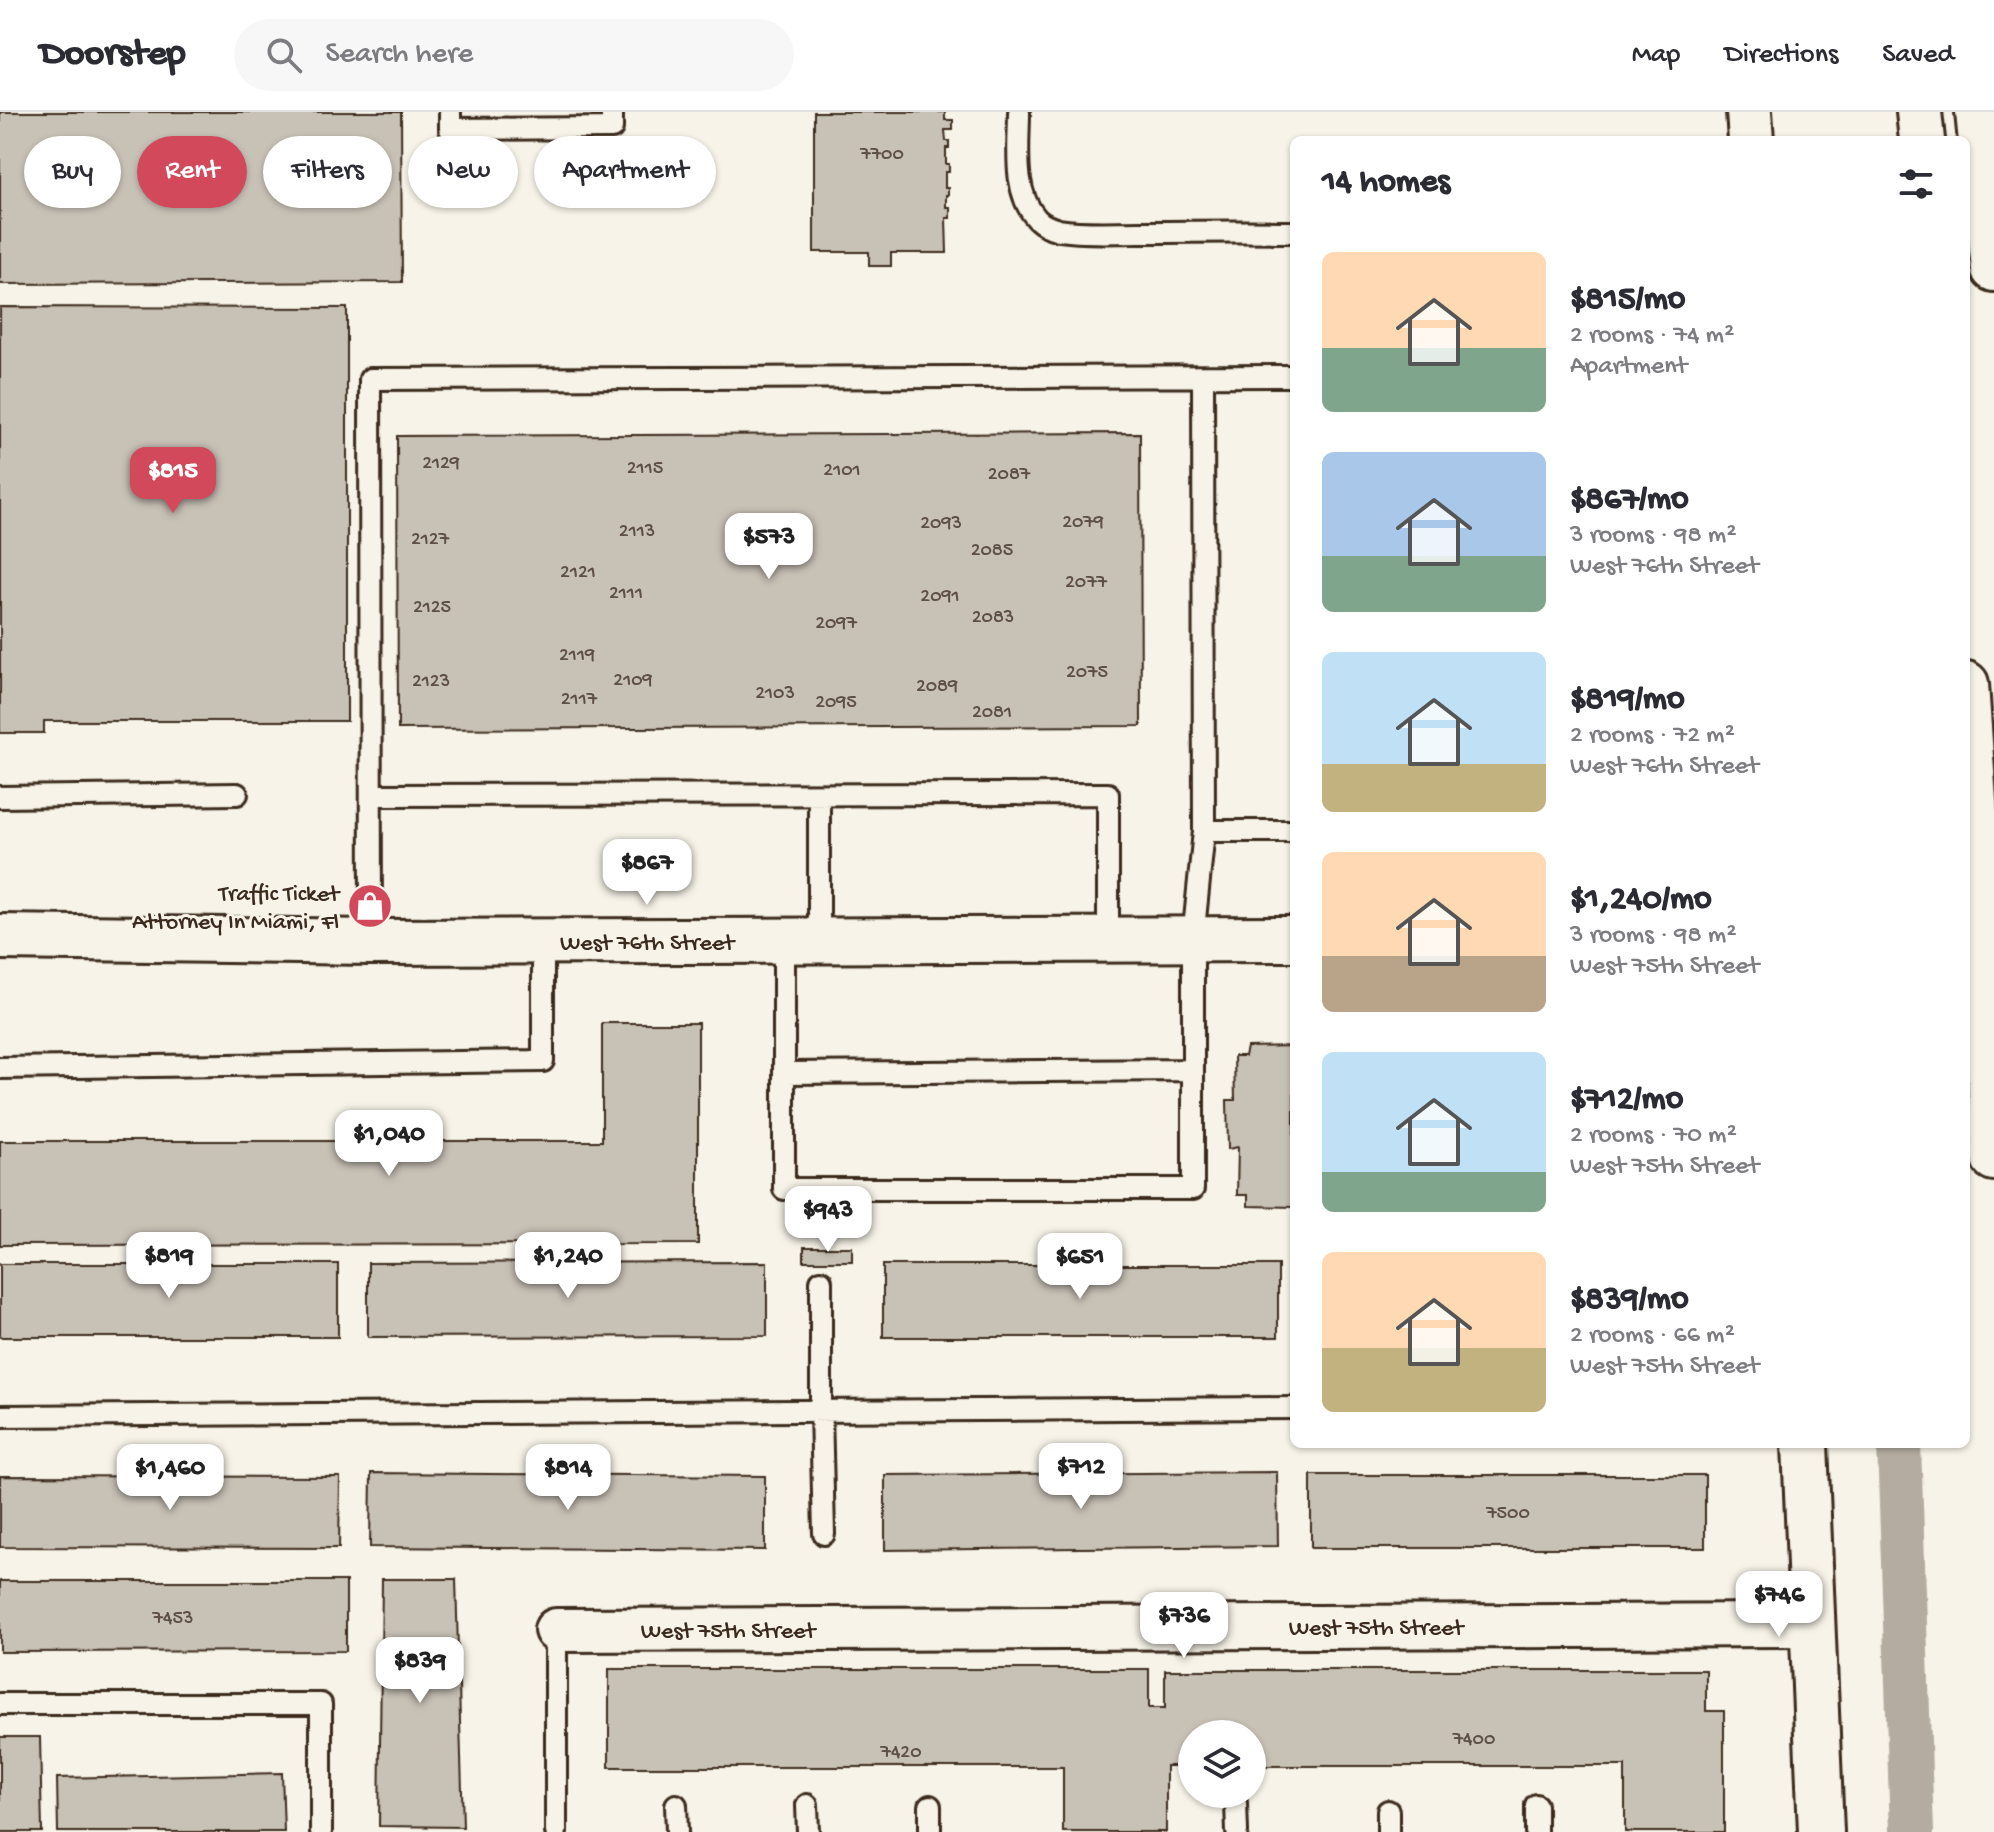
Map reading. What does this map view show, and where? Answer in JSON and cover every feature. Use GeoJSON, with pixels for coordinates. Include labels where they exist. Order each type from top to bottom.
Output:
{"type":"FeatureCollection","features":[{"type":"Feature","properties":{"kind":"main road"},"geometry":{"type":"LineString","coordinates":[[1749,112],[1751,136]]}},
{"type":"Feature","properties":{"kind":"main road"},"geometry":{"type":"LineString","coordinates":[[1919,112],[1922,136]]}},
{"type":"Feature","properties":{"kind":"main road"},"geometry":{"type":"LineString","coordinates":[[1978,112],[1994,269]]}},
{"type":"Feature","properties":{"kind":"main road"},"geometry":{"type":"LineString","coordinates":[[1970,742],[1994,1158]]}},
{"type":"Feature","properties":{"kind":"main road","name":"West 76th Street"},"geometry":{"type":"LineString","coordinates":[[0,937],[371,942],[1290,939]]}},
{"type":"Feature","properties":{"kind":"main road"},"geometry":{"type":"LineString","coordinates":[[1805,1448],[1821,1832]]}},
{"type":"Feature","properties":{"kind":"street","name":"West 75th Street"},"geometry":{"type":"LineString","coordinates":[[556,1630],[1813,1625]]}},
{"type":"Feature","properties":{"kind":"lane"},"geometry":{"type":"LineString","coordinates":[[450,112],[450,129],[612,128],[612,112]]}},
{"type":"Feature","properties":{"kind":"lane"},"geometry":{"type":"LineString","coordinates":[[1019,112],[1022,189],[1033,214],[1040,223],[1049,227],[1117,232],[1290,232]]}},
{"type":"Feature","properties":{"kind":"lane"},"geometry":{"type":"LineString","coordinates":[[371,942],[370,379],[1290,376]]}},
{"type":"Feature","properties":{"kind":"lane"},"geometry":{"type":"LineString","coordinates":[[819,795],[784,1073],[784,1189],[1193,1189],[1193,939],[1204,831],[1203,377]]}},
{"type":"Feature","properties":{"kind":"lane"},"geometry":{"type":"LineString","coordinates":[[0,797],[237,794]]}},
{"type":"Feature","properties":{"kind":"lane"},"geometry":{"type":"LineString","coordinates":[[371,795],[1108,794],[1108,939]]}},
{"type":"Feature","properties":{"kind":"lane"},"geometry":{"type":"LineString","coordinates":[[1204,831],[1290,831]]}},
{"type":"Feature","properties":{"kind":"lane"},"geometry":{"type":"LineString","coordinates":[[0,1068],[543,1061],[543,942]]}},
{"type":"Feature","properties":{"kind":"lane"},"geometry":{"type":"LineString","coordinates":[[784,1073],[1193,1070]]}},
{"type":"Feature","properties":{"kind":"lane"},"geometry":{"type":"LineString","coordinates":[[821,1281],[824,1534]]}},
{"type":"Feature","properties":{"kind":"lane"},"geometry":{"type":"LineString","coordinates":[[0,1416],[1290,1408]]}},
{"type":"Feature","properties":{"kind":"lane"},"geometry":{"type":"LineString","coordinates":[[556,1630],[556,1832]]}},
{"type":"Feature","properties":{"kind":"lane"},"geometry":{"type":"LineString","coordinates":[[0,1704],[321,1704],[321,1832]]}},
{"type":"Feature","properties":{"kind":"lane"},"geometry":{"type":"LineString","coordinates":[[676,1805],[677,1832]]}},
{"type":"Feature","properties":{"kind":"lane"},"geometry":{"type":"LineString","coordinates":[[807,1805],[808,1832]]}},
{"type":"Feature","properties":{"kind":"lane"},"geometry":{"type":"LineString","coordinates":[[1536,1805],[1536,1832]]}},
{"type":"Feature","properties":{"kind":"lane"},"geometry":{"type":"LineString","coordinates":[[930,1806],[930,1832]]}},
{"type":"Feature","properties":{"kind":"lane"},"geometry":{"type":"LineString","coordinates":[[1236,1808],[1237,1832]]}},
{"type":"Feature","properties":{"kind":"building"},"geometry":{"type":"Polygon","coordinates":[[[0,112],[401,112],[402,282],[0,284],[0,112]]]}},
{"type":"Feature","properties":{"kind":"building"},"geometry":{"type":"Polygon","coordinates":[[[814,112],[945,112],[945,120],[953,120],[953,130],[945,130],[946,141],[949,141],[946,164],[949,164],[949,172],[945,172],[945,188],[948,188],[946,207],[950,207],[950,218],[946,218],[947,253],[891,253],[891,266],[869,266],[869,252],[814,252],[814,112]]]}},
{"type":"Feature","properties":{"kind":"building"},"geometry":{"type":"Polygon","coordinates":[[[0,307],[347,308],[347,721],[44,721],[44,733],[0,733],[0,307]]]}},
{"type":"Feature","properties":{"kind":"building"},"geometry":{"type":"Polygon","coordinates":[[[1140,433],[1141,726],[398,729],[397,436],[1140,433]]]}},
{"type":"Feature","properties":{"kind":"building"},"geometry":{"type":"Polygon","coordinates":[[[602,1023],[698,1023],[698,1244],[0,1245],[0,1141],[602,1141],[602,1023]]]}},
{"type":"Feature","properties":{"kind":"building"},"geometry":{"type":"Polygon","coordinates":[[[1290,1046],[1290,1207],[1248,1206],[1248,1195],[1237,1195],[1238,1147],[1228,1149],[1227,1100],[1235,1100],[1234,1056],[1245,1056],[1247,1047],[1290,1046]]]}},
{"type":"Feature","properties":{"kind":"building"},"geometry":{"type":"Polygon","coordinates":[[[804,1247],[852,1247],[852,1261],[804,1261],[804,1247]]]}},
{"type":"Feature","properties":{"kind":"building"},"geometry":{"type":"Polygon","coordinates":[[[767,1262],[767,1336],[368,1337],[368,1263],[767,1262]]]}},
{"type":"Feature","properties":{"kind":"building"},"geometry":{"type":"Polygon","coordinates":[[[0,1264],[338,1264],[338,1337],[0,1337],[0,1264]]]}},
{"type":"Feature","properties":{"kind":"building"},"geometry":{"type":"Polygon","coordinates":[[[883,1265],[1278,1265],[1278,1337],[883,1337],[883,1265]]]}},
{"type":"Feature","properties":{"kind":"building"},"geometry":{"type":"Polygon","coordinates":[[[1277,1472],[1278,1546],[885,1550],[885,1475],[1277,1472]]]}},
{"type":"Feature","properties":{"kind":"building"},"geometry":{"type":"Polygon","coordinates":[[[371,1473],[765,1476],[765,1550],[370,1547],[371,1473]]]}},
{"type":"Feature","properties":{"kind":"building"},"geometry":{"type":"Polygon","coordinates":[[[1311,1475],[1705,1475],[1705,1548],[1311,1548],[1311,1475]]]}},
{"type":"Feature","properties":{"kind":"building"},"geometry":{"type":"Polygon","coordinates":[[[0,1476],[340,1477],[339,1548],[0,1547],[0,1476]]]}},
{"type":"Feature","properties":{"kind":"building"},"geometry":{"type":"Polygon","coordinates":[[[382,1579],[456,1579],[463,1827],[379,1826],[382,1579]]]}},
{"type":"Feature","properties":{"kind":"building"},"geometry":{"type":"Polygon","coordinates":[[[0,1581],[346,1581],[346,1651],[0,1652],[0,1581]]]}},
{"type":"Feature","properties":{"kind":"building"},"geometry":{"type":"Polygon","coordinates":[[[609,1669],[1149,1669],[1149,1708],[1165,1708],[1165,1670],[1706,1670],[1706,1711],[1724,1711],[1724,1832],[1625,1832],[1625,1766],[1266,1766],[1266,1720],[1178,1720],[1178,1766],[1166,1766],[1166,1832],[1063,1832],[1063,1767],[609,1767],[609,1669]]]}},
{"type":"Feature","properties":{"kind":"building"},"geometry":{"type":"Polygon","coordinates":[[[0,1737],[40,1737],[42,1832],[0,1832],[0,1737]]]}},
{"type":"Feature","properties":{"kind":"building"},"geometry":{"type":"Polygon","coordinates":[[[282,1773],[284,1832],[58,1832],[57,1778],[282,1773]]]}},
{"type":"Feature","properties":{"kind":"waterway"},"geometry":{"type":"LineString","coordinates":[[1899,1448],[1912,1832]]}},
{"type":"Feature","properties":{"kind":"place","name":"Traffic Ticket Attorney In Miami, Fl"},"geometry":{"type":"Point","coordinates":[370,906]}}]}
